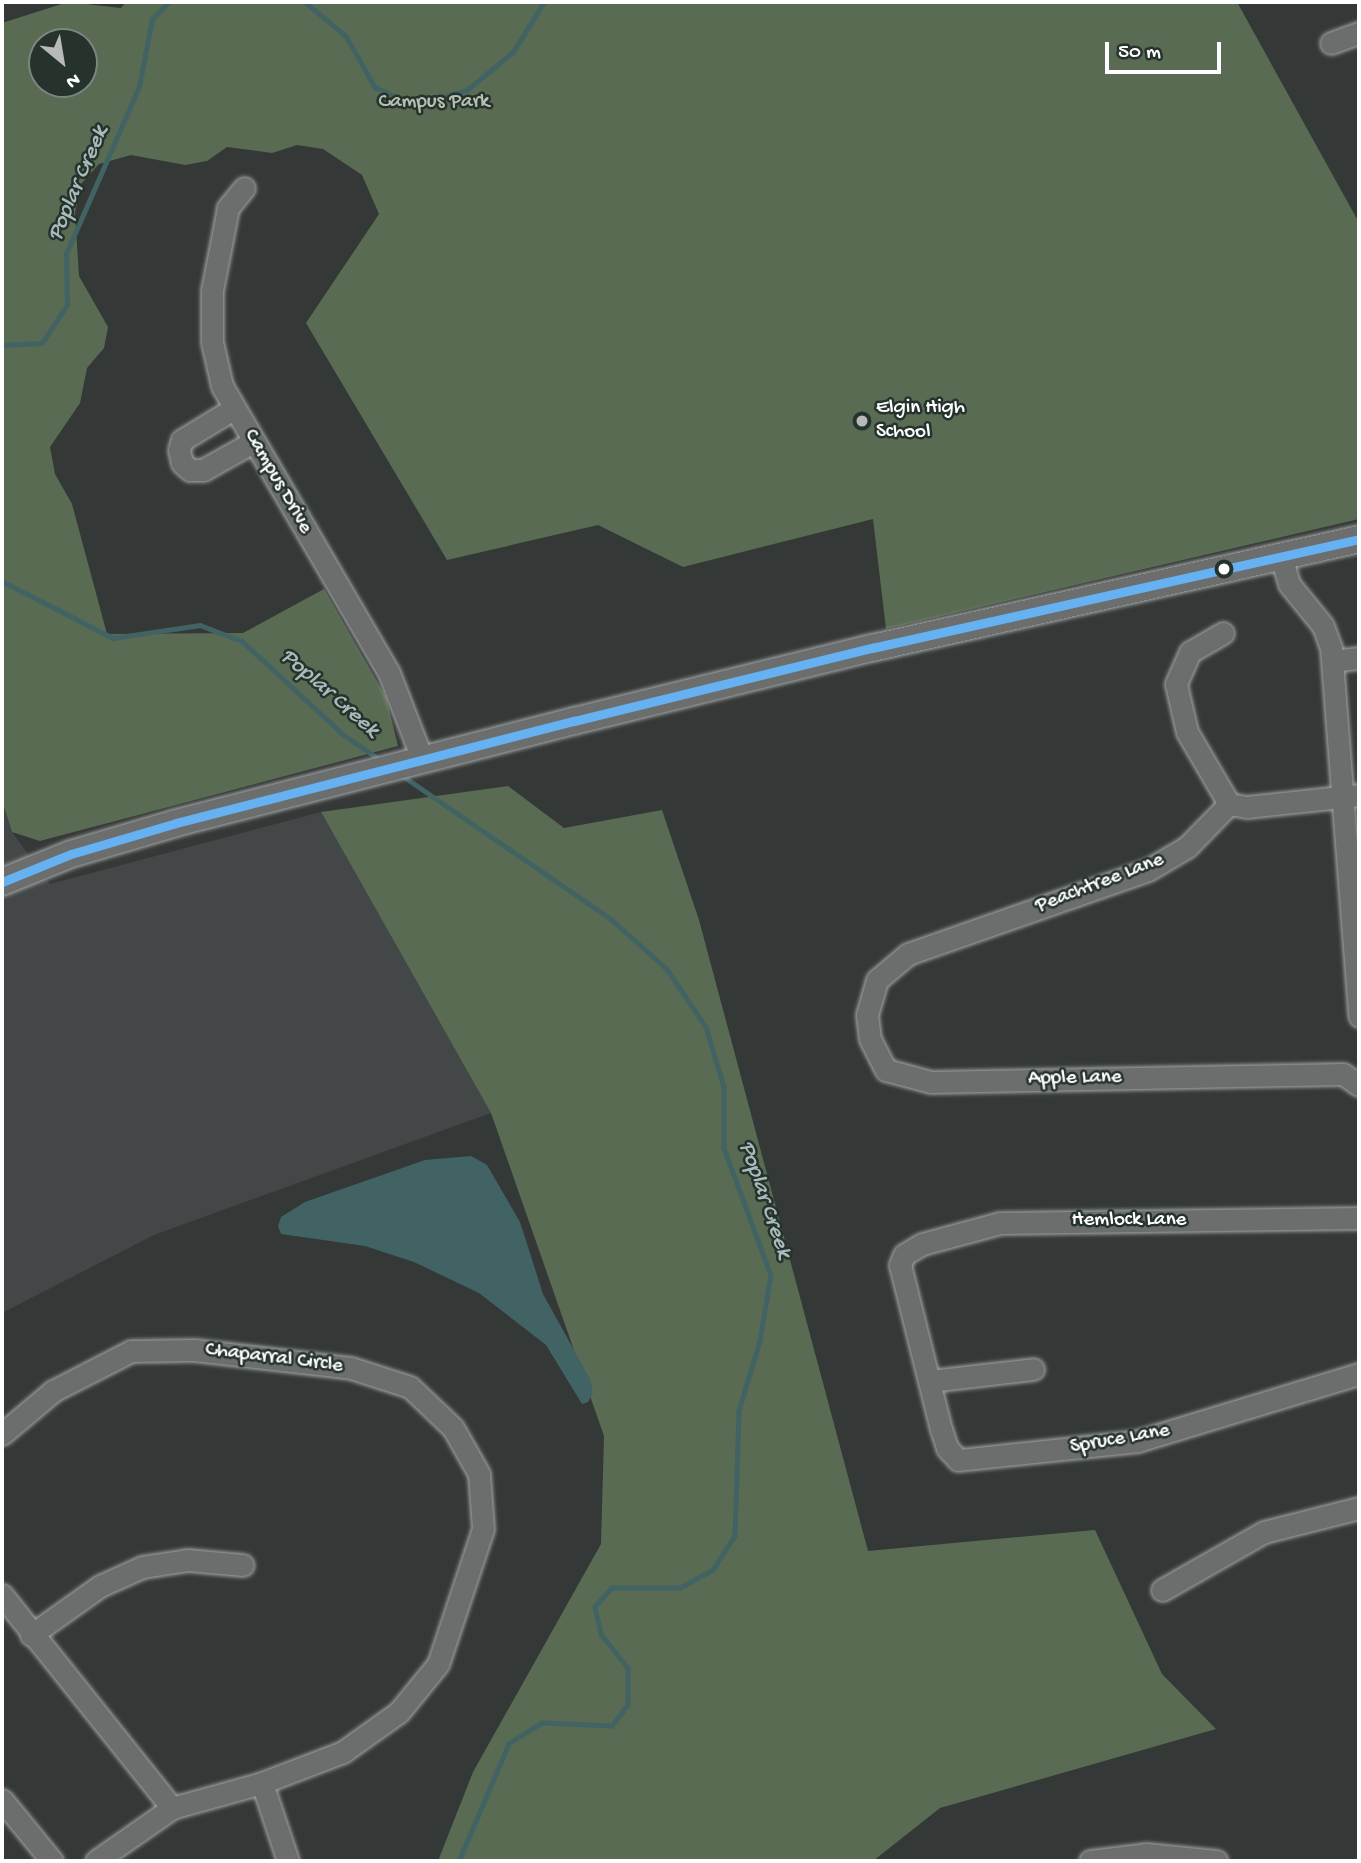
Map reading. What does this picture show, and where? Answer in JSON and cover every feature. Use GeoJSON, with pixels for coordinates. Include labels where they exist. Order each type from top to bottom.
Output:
{"type":"FeatureCollection","features":[{"type":"Feature","properties":{"kind":"main road"},"geometry":{"type":"LineString","coordinates":[[2,882],[71,854],[423,761],[860,651],[1359,539]]}},
{"type":"Feature","properties":{"kind":"street"},"geometry":{"type":"LineString","coordinates":[[1331,43],[1359,33]]}},
{"type":"Feature","properties":{"kind":"street","name":"Campus Drive"},"geometry":{"type":"LineString","coordinates":[[244,188],[228,208],[224,222],[210,321],[216,364],[233,409],[389,673],[423,761]]}},
{"type":"Feature","properties":{"kind":"street"},"geometry":{"type":"LineString","coordinates":[[233,409],[182,440],[179,450],[182,463],[190,470],[203,470],[253,442]]}},
{"type":"Feature","properties":{"kind":"street"},"geometry":{"type":"LineString","coordinates":[[1281,557],[1291,587],[1328,635],[1333,661],[1350,797],[1359,1016]]}},
{"type":"Feature","properties":{"kind":"street"},"geometry":{"type":"LineString","coordinates":[[1223,633],[1190,652],[1175,684],[1186,732],[1229,804],[1247,807],[1350,797]]}},
{"type":"Feature","properties":{"kind":"street"},"geometry":{"type":"LineString","coordinates":[[1333,661],[1359,658]]}},
{"type":"Feature","properties":{"kind":"street","name":"Peachtree Lane"},"geometry":{"type":"LineString","coordinates":[[877,980],[908,954],[1168,860],[1206,830],[1229,804]]}},
{"type":"Feature","properties":{"kind":"street","name":"Apple Lane"},"geometry":{"type":"LineString","coordinates":[[877,980],[867,1015],[870,1039],[886,1070],[898,1077],[931,1082],[1343,1074],[1359,1085]]}},
{"type":"Feature","properties":{"kind":"street","name":"Hemlock Lane"},"geometry":{"type":"LineString","coordinates":[[904,1255],[939,1238],[1000,1223],[1359,1218]]}},
{"type":"Feature","properties":{"kind":"street","name":"Spruce Lane"},"geometry":{"type":"LineString","coordinates":[[904,1255],[900,1265],[947,1448],[957,1460],[1138,1441],[1359,1374]]}},
{"type":"Feature","properties":{"kind":"street","name":"Chaparral Circle"},"geometry":{"type":"LineString","coordinates":[[2,1434],[53,1391],[131,1351],[194,1350],[351,1368],[410,1387],[453,1428],[478,1474],[483,1529],[438,1664],[399,1712],[344,1752],[262,1783],[172,1808],[96,1861]]}},
{"type":"Feature","properties":{"kind":"street"},"geometry":{"type":"LineString","coordinates":[[930,1381],[1033,1369]]}},
{"type":"Feature","properties":{"kind":"street"},"geometry":{"type":"LineString","coordinates":[[1162,1590],[1264,1532],[1359,1508]]}},
{"type":"Feature","properties":{"kind":"street"},"geometry":{"type":"LineString","coordinates":[[32,1634],[100,1586],[142,1567],[188,1560],[243,1565]]}},
{"type":"Feature","properties":{"kind":"street"},"geometry":{"type":"LineString","coordinates":[[2,1595],[172,1808]]}},
{"type":"Feature","properties":{"kind":"street"},"geometry":{"type":"LineString","coordinates":[[262,1783],[288,1861]]}},
{"type":"Feature","properties":{"kind":"street"},"geometry":{"type":"LineString","coordinates":[[2,1800],[52,1861]]}},
{"type":"Feature","properties":{"kind":"street"},"geometry":{"type":"LineString","coordinates":[[1090,1861],[1146,1854],[1217,1861]]}},
{"type":"Feature","properties":{"kind":"shaded area"},"geometry":{"type":"Polygon","coordinates":[[[2,800],[12,832],[50,884],[321,812],[491,1113],[154,1235],[2,1313],[2,800]]]}},
{"type":"Feature","properties":{"kind":"green space","name":"Elgin High School"},"geometry":{"type":"Polygon","coordinates":[[[68,2],[121,8],[126,2],[1237,2],[1357,219],[1359,519],[886,629],[873,519],[683,567],[598,525],[447,560],[306,323],[379,214],[362,175],[323,149],[297,145],[272,153],[227,147],[207,161],[185,165],[131,155],[99,164],[81,184],[75,213],[79,276],[108,327],[104,348],[87,368],[80,403],[50,447],[55,474],[72,504],[107,634],[243,633],[324,589],[386,697],[398,746],[40,841],[12,832],[2,800],[2,23],[68,2]]]}},
{"type":"Feature","properties":{"kind":"green space"},"geometry":{"type":"Polygon","coordinates":[[[508,786],[564,828],[662,810],[699,920],[868,1551],[1095,1530],[1162,1674],[1216,1729],[940,1808],[873,1861],[438,1861],[473,1772],[601,1544],[604,1436],[491,1113],[321,812],[508,786]]]}},
{"type":"Feature","properties":{"kind":"water"},"geometry":{"type":"Polygon","coordinates":[[[471,1156],[487,1165],[520,1222],[543,1294],[590,1379],[593,1393],[588,1402],[582,1404],[546,1345],[479,1293],[414,1262],[365,1246],[281,1234],[278,1226],[281,1217],[305,1202],[425,1160],[471,1156]]]}},
{"type":"Feature","properties":{"kind":"waterway","name":"Poplar Creek"},"geometry":{"type":"LineString","coordinates":[[2,345],[42,343],[67,305],[66,254],[139,87],[152,19],[169,2]]}},
{"type":"Feature","properties":{"kind":"waterway","name":"Poplar Creek"},"geometry":{"type":"LineString","coordinates":[[305,2],[346,36],[375,87],[414,105],[467,90],[513,52],[544,2]]}},
{"type":"Feature","properties":{"kind":"waterway","name":"Poplar Creek"},"geometry":{"type":"LineString","coordinates":[[2,581],[113,638],[200,625],[242,641],[344,735],[382,761]]}},
{"type":"Feature","properties":{"kind":"waterway","name":"Poplar Creek"},"geometry":{"type":"LineString","coordinates":[[403,776],[611,919],[667,969],[706,1027],[724,1087],[724,1148],[771,1275],[760,1341],[739,1411],[735,1536],[713,1570],[681,1588],[612,1588],[595,1607],[601,1634],[628,1668],[628,1705],[612,1726],[542,1723],[509,1744],[459,1861]]}},
{"type":"Feature","properties":{"kind":"transit line"},"geometry":{"type":"LineString","coordinates":[[2,882],[71,854],[176,823],[574,721],[872,648],[1359,539]]}},
{"type":"Feature","properties":{"kind":"place","name":"Elgin High School"},"geometry":{"type":"Point","coordinates":[862,421]}},
{"type":"Feature","properties":{"kind":"park label","name":"Campus Park"},"geometry":{"type":"Point","coordinates":[434,103]}}]}
